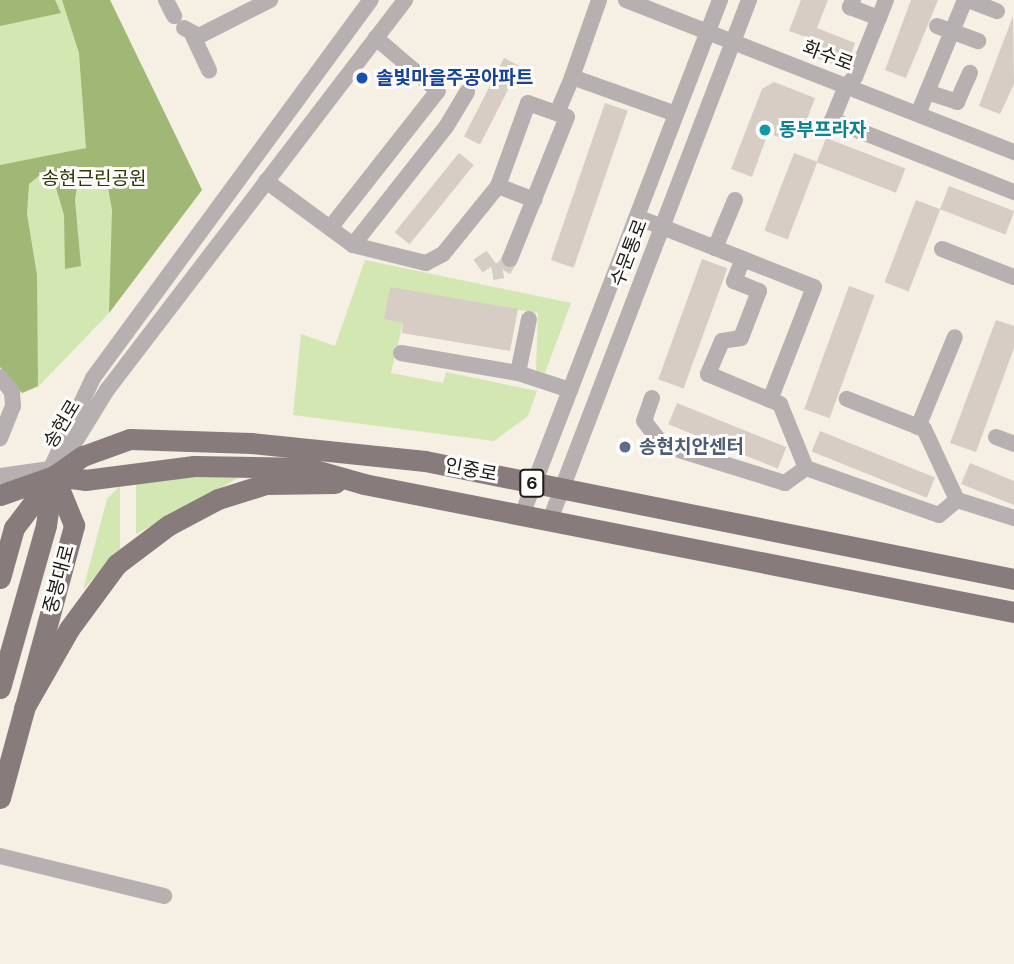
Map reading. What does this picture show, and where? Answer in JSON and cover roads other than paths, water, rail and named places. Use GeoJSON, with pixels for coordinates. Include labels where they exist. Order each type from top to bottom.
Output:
{"type":"FeatureCollection","features":[{"type":"Feature","properties":{"kind":"main road","name":"인중로"},"geometry":{"type":"LineString","coordinates":[[0,495],[82,456],[130,439],[209,440],[369,453],[535,483],[1014,579]]}},
{"type":"Feature","properties":{"kind":"main road","name":"인중로"},"geometry":{"type":"LineString","coordinates":[[52,472],[85,480],[194,466],[259,464],[308,468],[364,484],[1014,612]]}},
{"type":"Feature","properties":{"kind":"main road"},"geometry":{"type":"LineString","coordinates":[[2,569],[14,528],[52,472]]}},
{"type":"Feature","properties":{"kind":"main road"},"geometry":{"type":"LineString","coordinates":[[0,688],[46,525],[52,472]]}},
{"type":"Feature","properties":{"kind":"main road","name":"중봉대로"},"geometry":{"type":"LineString","coordinates":[[0,798],[74,525],[52,472]]}},
{"type":"Feature","properties":{"kind":"main road"},"geometry":{"type":"LineString","coordinates":[[24,708],[69,629],[117,564],[169,525],[218,499],[266,484],[364,484]]}},
{"type":"Feature","properties":{"kind":"main road"},"geometry":{"type":"LineString","coordinates":[[0,536],[2,569]]}},
{"type":"Feature","properties":{"kind":"street"},"geometry":{"type":"LineString","coordinates":[[166,0],[209,70]]}},
{"type":"Feature","properties":{"kind":"street"},"geometry":{"type":"LineString","coordinates":[[184,27],[270,0]]}},
{"type":"Feature","properties":{"kind":"street","name":"송현로"},"geometry":{"type":"LineString","coordinates":[[52,472],[93,378],[372,0]]}},
{"type":"Feature","properties":{"kind":"street","name":"송현로"},"geometry":{"type":"LineString","coordinates":[[52,472],[107,390],[405,0]]}},
{"type":"Feature","properties":{"kind":"street"},"geometry":{"type":"LineString","coordinates":[[557,113],[599,0]]}},
{"type":"Feature","properties":{"kind":"street","name":"화수로"},"geometry":{"type":"LineString","coordinates":[[626,0],[1014,152]]}},
{"type":"Feature","properties":{"kind":"street","name":"수문통로"},"geometry":{"type":"LineString","coordinates":[[522,515],[720,0]]}},
{"type":"Feature","properties":{"kind":"street","name":"수문통로"},"geometry":{"type":"LineString","coordinates":[[550,520],[749,0]]}},
{"type":"Feature","properties":{"kind":"street"},"geometry":{"type":"LineString","coordinates":[[853,0],[850,7],[879,18]]}},
{"type":"Feature","properties":{"kind":"street"},"geometry":{"type":"LineString","coordinates":[[886,0],[855,76],[846,86],[832,120],[1014,192]]}},
{"type":"Feature","properties":{"kind":"street"},"geometry":{"type":"LineString","coordinates":[[918,114],[927,92],[944,28],[967,0],[997,11]]}},
{"type":"Feature","properties":{"kind":"street"},"geometry":{"type":"LineString","coordinates":[[944,28],[978,41]]}},
{"type":"Feature","properties":{"kind":"street"},"geometry":{"type":"LineString","coordinates":[[330,228],[438,91],[376,38]]}},
{"type":"Feature","properties":{"kind":"street"},"geometry":{"type":"LineString","coordinates":[[927,92],[957,102],[970,73]]}},
{"type":"Feature","properties":{"kind":"street"},"geometry":{"type":"LineString","coordinates":[[572,77],[676,114]]}},
{"type":"Feature","properties":{"kind":"street"},"geometry":{"type":"LineString","coordinates":[[353,246],[446,127],[467,92]]}},
{"type":"Feature","properties":{"kind":"street"},"geometry":{"type":"LineString","coordinates":[[266,181],[353,246],[418,263],[436,260],[498,186],[528,103],[567,117],[510,259]]}},
{"type":"Feature","properties":{"kind":"street"},"geometry":{"type":"LineString","coordinates":[[498,186],[534,200]]}},
{"type":"Feature","properties":{"kind":"street"},"geometry":{"type":"LineString","coordinates":[[715,248],[735,200]]}},
{"type":"Feature","properties":{"kind":"street"},"geometry":{"type":"LineString","coordinates":[[637,217],[814,287],[770,400]]}},
{"type":"Feature","properties":{"kind":"street"},"geometry":{"type":"LineString","coordinates":[[942,249],[1014,277]]}},
{"type":"Feature","properties":{"kind":"street"},"geometry":{"type":"LineString","coordinates":[[743,259],[734,281],[759,291],[741,338],[722,341],[708,374],[780,404],[807,468],[939,515],[957,500]]}},
{"type":"Feature","properties":{"kind":"street"},"geometry":{"type":"LineString","coordinates":[[517,373],[529,319]]}},
{"type":"Feature","properties":{"kind":"street"},"geometry":{"type":"LineString","coordinates":[[918,427],[955,337]]}},
{"type":"Feature","properties":{"kind":"street"},"geometry":{"type":"LineString","coordinates":[[401,354],[517,373],[570,390]]}},
{"type":"Feature","properties":{"kind":"street"},"geometry":{"type":"LineString","coordinates":[[0,377],[12,392],[13,406],[0,438]]}},
{"type":"Feature","properties":{"kind":"street"},"geometry":{"type":"LineString","coordinates":[[652,398],[644,421],[663,445],[785,483],[807,468]]}},
{"type":"Feature","properties":{"kind":"street"},"geometry":{"type":"LineString","coordinates":[[848,399],[924,429],[957,500],[1014,519]]}},
{"type":"Feature","properties":{"kind":"street"},"geometry":{"type":"LineString","coordinates":[[996,437],[1014,444]]}},
{"type":"Feature","properties":{"kind":"street"},"geometry":{"type":"LineString","coordinates":[[0,476],[52,472]]}},
{"type":"Feature","properties":{"kind":"street"},"geometry":{"type":"LineString","coordinates":[[0,856],[164,896]]}},
{"type":"Feature","properties":{"kind":"tunnel"},"geometry":{"type":"LineString","coordinates":[[480,255],[492,272],[503,270],[510,259]]}},
{"type":"Feature","properties":{"kind":"place","name":"솔빛마을주공아파트"},"geometry":{"type":"Point","coordinates":[362,78]}},
{"type":"Feature","properties":{"kind":"place","name":"동부프라자"},"geometry":{"type":"Point","coordinates":[765,130]}},
{"type":"Feature","properties":{"kind":"place","name":"송현치안센터"},"geometry":{"type":"Point","coordinates":[625,447]}},
{"type":"Feature","properties":{"kind":"park label","name":"송현근린공원"},"geometry":{"type":"Point","coordinates":[94,179]}}]}
